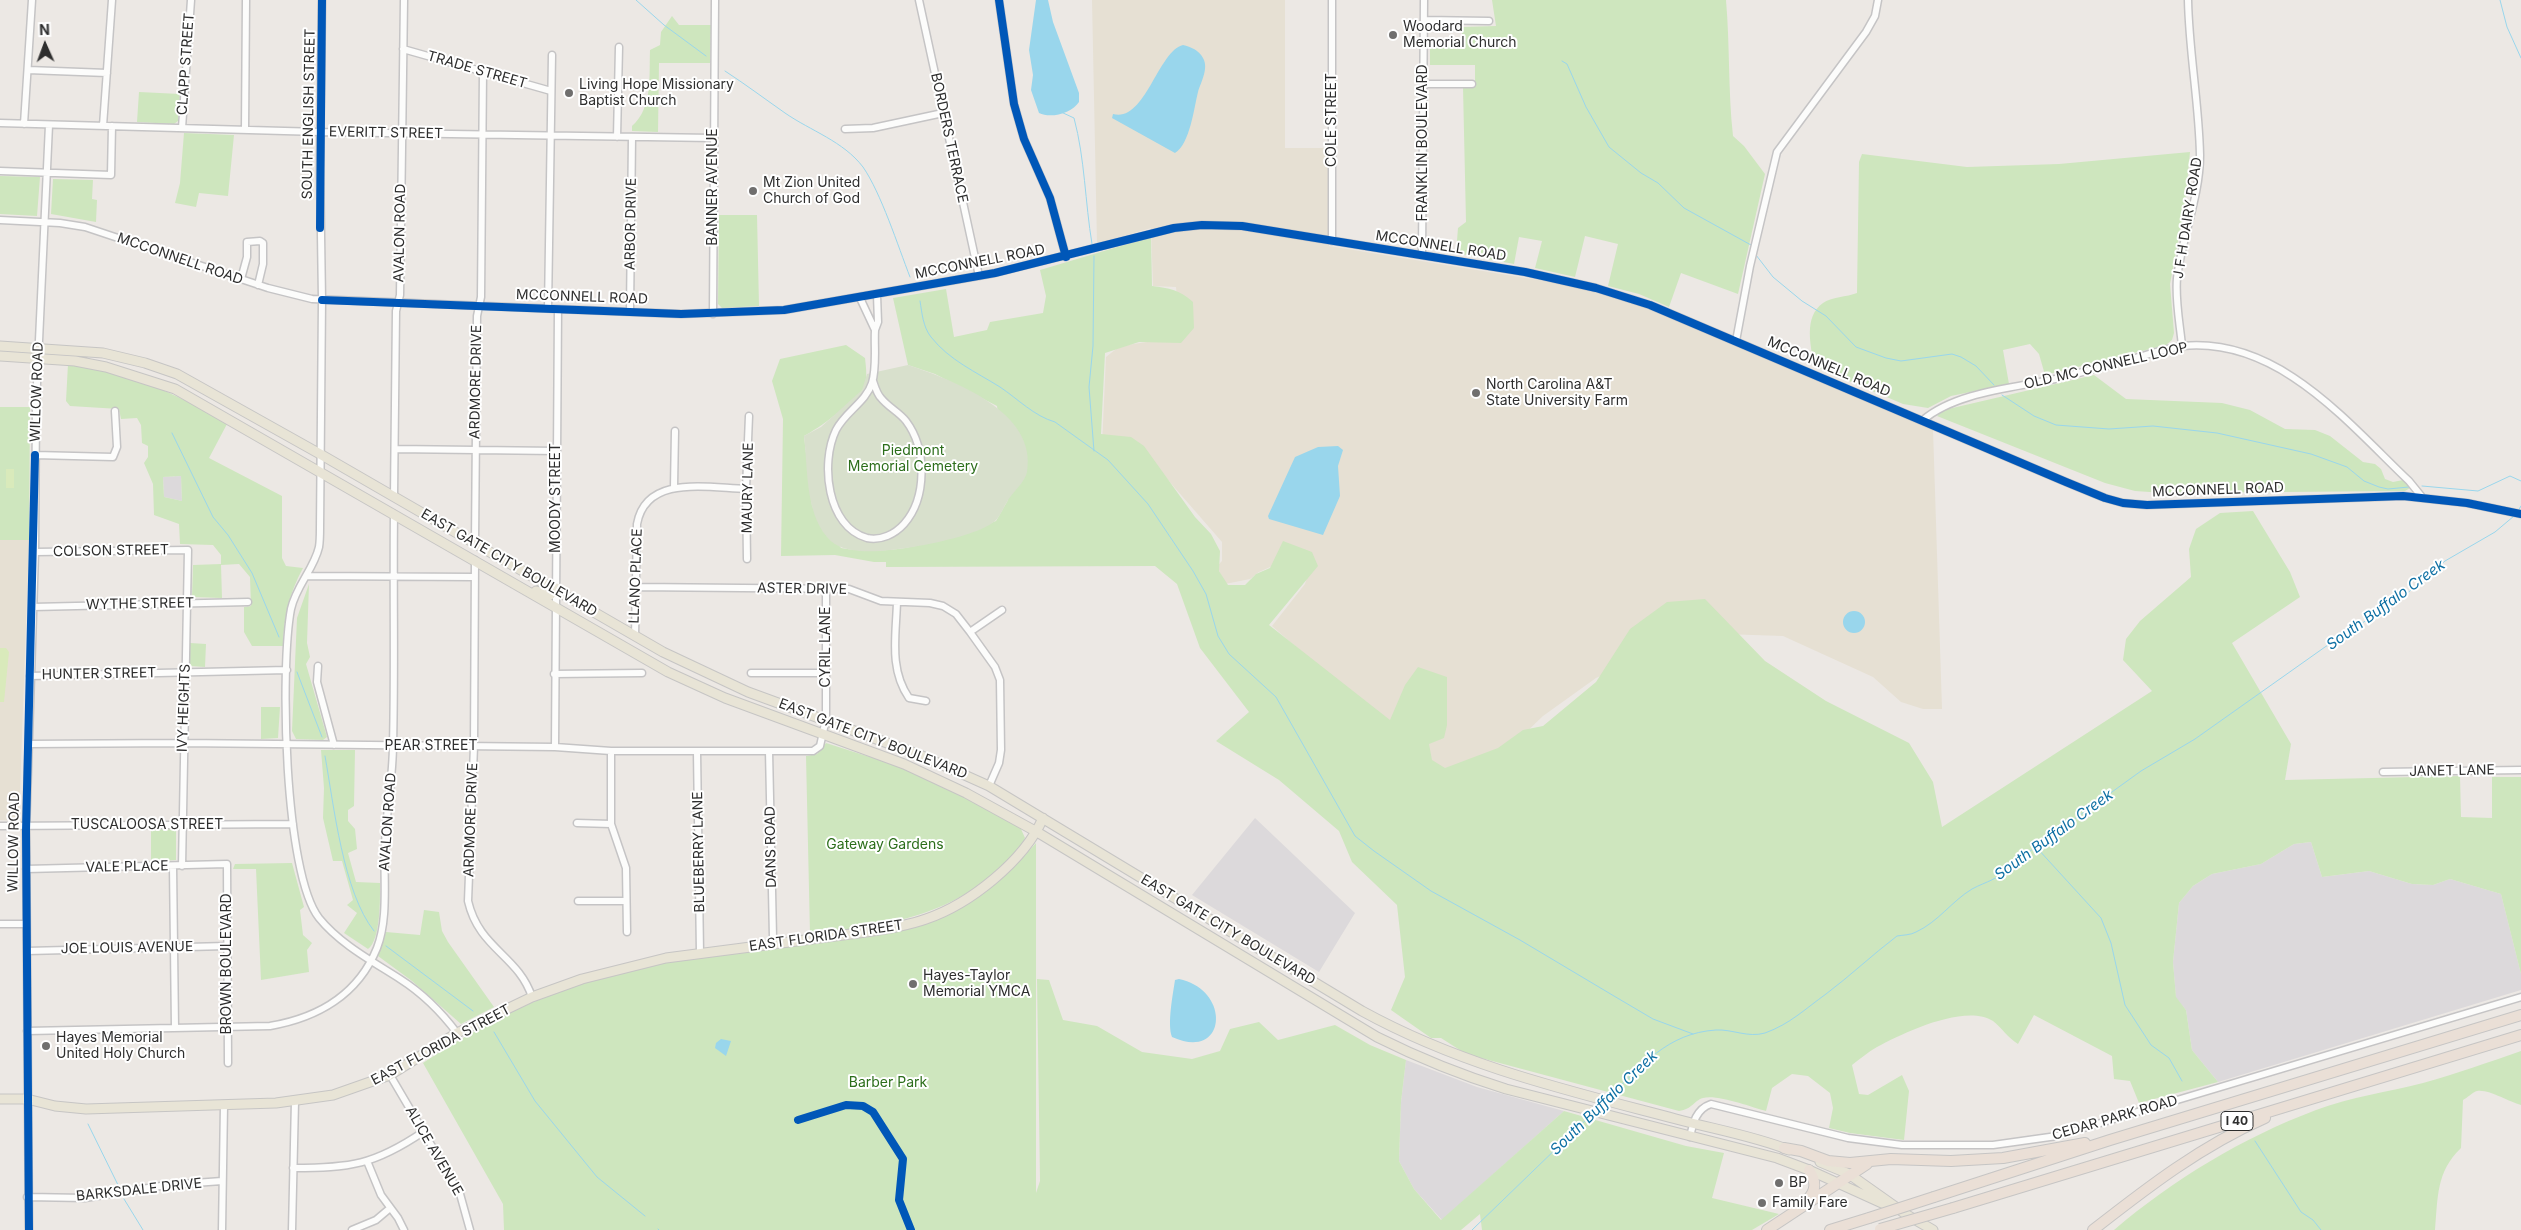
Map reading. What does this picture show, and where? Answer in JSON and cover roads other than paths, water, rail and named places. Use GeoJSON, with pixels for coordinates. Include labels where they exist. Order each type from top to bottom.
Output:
{"type":"FeatureCollection","features":[{"type":"Feature","properties":{"kind":"highway","name":"I 40"},"geometry":{"type":"LineString","coordinates":[[1830,1230],[2110,1140],[2521,1015]]}},
{"type":"Feature","properties":{"kind":"highway","name":"I 40"},"geometry":{"type":"LineString","coordinates":[[1878,1230],[2521,1035]]}},
{"type":"Feature","properties":{"kind":"highway"},"geometry":{"type":"LineString","coordinates":[[2093,1230],[2186,1160],[2237,1130],[2298,1103]]}},
{"type":"Feature","properties":{"kind":"highway"},"geometry":{"type":"LineString","coordinates":[[1784,1148],[1828,1161],[1891,1159],[1951,1161],[2003,1158],[2110,1140]]}},
{"type":"Feature","properties":{"kind":"highway"},"geometry":{"type":"LineString","coordinates":[[1767,1230],[1849,1174],[1875,1161]]}},
{"type":"Feature","properties":{"kind":"highway"},"geometry":{"type":"LineString","coordinates":[[1799,1209],[1811,1196],[1815,1188],[1815,1180],[1809,1170]]}},
{"type":"Feature","properties":{"kind":"main road","name":"EAST GATE CITY BOULEVARD"},"geometry":{"type":"LineString","coordinates":[[0,346],[103,353],[164,369],[208,390],[556,588],[634,636],[748,692],[920,755],[985,784],[1362,1011],[1406,1035],[1454,1055],[1521,1077],[1784,1148],[1849,1174],[1907,1215]]}},
{"type":"Feature","properties":{"kind":"main road","name":"EAST GATE CITY BOULEVARD"},"geometry":{"type":"LineString","coordinates":[[0,356],[38,358],[106,367],[150,379],[176,389],[668,672],[725,698],[887,758],[966,792],[1037,832],[1377,1037],[1447,1070],[1616,1119],[1777,1158],[1838,1183],[1907,1215],[1933,1230]]}},
{"type":"Feature","properties":{"kind":"main road"},"geometry":{"type":"LineString","coordinates":[[271,444],[309,459],[316,459],[320,454]]}},
{"type":"Feature","properties":{"kind":"main road"},"geometry":{"type":"LineString","coordinates":[[320,471],[330,466],[368,482]]}},
{"type":"Feature","properties":{"kind":"main road"},"geometry":{"type":"LineString","coordinates":[[511,581],[546,595],[554,594],[556,588]]}},
{"type":"Feature","properties":{"kind":"main road"},"geometry":{"type":"LineString","coordinates":[[556,608],[568,602],[600,615]]}},
{"type":"Feature","properties":{"kind":"main road"},"geometry":{"type":"LineString","coordinates":[[887,758],[888,755],[900,753],[968,780],[985,784]]}},
{"type":"Feature","properties":{"kind":"main road","name":"EAST FLORIDA STREET"},"geometry":{"type":"LineString","coordinates":[[0,1098],[27,1099],[72,1108],[296,1102],[333,1095],[390,1074],[457,1033],[532,997],[626,966],[700,953],[898,927],[928,918],[977,892],[1012,862],[1037,832],[1043,818]]}},
{"type":"Feature","properties":{"kind":"main road"},"geometry":{"type":"LineString","coordinates":[[1447,1070],[1454,1055]]}},
{"type":"Feature","properties":{"kind":"street"},"geometry":{"type":"LineString","coordinates":[[24,124],[32,0]]}},
{"type":"Feature","properties":{"kind":"street"},"geometry":{"type":"LineString","coordinates":[[103,126],[112,0]]}},
{"type":"Feature","properties":{"kind":"street","name":"CLAPP STREET"},"geometry":{"type":"LineString","coordinates":[[182,128],[191,0]]}},
{"type":"Feature","properties":{"kind":"street"},"geometry":{"type":"LineString","coordinates":[[245,130],[246,0]]}},
{"type":"Feature","properties":{"kind":"street","name":"SOUTH ENGLISH STREET"},"geometry":{"type":"LineString","coordinates":[[322,0],[320,132],[322,300],[319,547],[292,608],[287,670],[286,744],[294,824],[303,883],[310,904],[331,931],[415,991],[447,1020],[457,1033]]}},
{"type":"Feature","properties":{"kind":"street","name":"AVALON ROAD"},"geometry":{"type":"LineString","coordinates":[[394,496],[396,312],[398,303],[404,0]]}},
{"type":"Feature","properties":{"kind":"street","name":"BANNER AVENUE"},"geometry":{"type":"LineString","coordinates":[[713,314],[715,0]]}},
{"type":"Feature","properties":{"kind":"street","name":"BORDERS TERRACE"},"geometry":{"type":"LineString","coordinates":[[919,0],[979,276]]}},
{"type":"Feature","properties":{"kind":"street"},"geometry":{"type":"LineString","coordinates":[[999,0],[1014,104],[1024,139],[1050,198],[1066,256]]}},
{"type":"Feature","properties":{"kind":"street","name":"COLE STREET"},"geometry":{"type":"LineString","coordinates":[[1332,0],[1332,241]]}},
{"type":"Feature","properties":{"kind":"street","name":"FRANKLIN BOULEVARD"},"geometry":{"type":"LineString","coordinates":[[1422,255],[1424,0]]}},
{"type":"Feature","properties":{"kind":"street"},"geometry":{"type":"LineString","coordinates":[[1736,341],[1750,266],[1777,152],[1866,32],[1875,16],[1878,0]]}},
{"type":"Feature","properties":{"kind":"street","name":"J F H DAIRY ROAD"},"geometry":{"type":"LineString","coordinates":[[2182,346],[2177,299],[2178,278],[2192,213],[2200,156],[2190,56],[2188,0]]}},
{"type":"Feature","properties":{"kind":"street"},"geometry":{"type":"LineString","coordinates":[[1424,20],[1489,21]]}},
{"type":"Feature","properties":{"kind":"street"},"geometry":{"type":"LineString","coordinates":[[617,137],[619,47]]}},
{"type":"Feature","properties":{"kind":"street","name":"TRADE STREET"},"geometry":{"type":"LineString","coordinates":[[402,49],[551,92]]}},
{"type":"Feature","properties":{"kind":"street"},"geometry":{"type":"LineString","coordinates":[[548,308],[552,55]]}},
{"type":"Feature","properties":{"kind":"street"},"geometry":{"type":"LineString","coordinates":[[28,70],[107,72]]}},
{"type":"Feature","properties":{"kind":"street","name":"ARDMORE DRIVE"},"geometry":{"type":"LineString","coordinates":[[475,542],[477,316],[480,306],[483,72]]}},
{"type":"Feature","properties":{"kind":"street"},"geometry":{"type":"LineString","coordinates":[[1424,84],[1472,84]]}},
{"type":"Feature","properties":{"kind":"street"},"geometry":{"type":"LineString","coordinates":[[844,129],[873,128],[943,113]]}},
{"type":"Feature","properties":{"kind":"street","name":"EVERITT STREET"},"geometry":{"type":"LineString","coordinates":[[0,123],[320,132],[713,138]]}},
{"type":"Feature","properties":{"kind":"street","name":"WILLOW ROAD"},"geometry":{"type":"LineString","coordinates":[[29,1230],[27,1197],[26,826],[35,552],[38,358],[49,125]]}},
{"type":"Feature","properties":{"kind":"street"},"geometry":{"type":"LineString","coordinates":[[0,171],[111,175],[112,126]]}},
{"type":"Feature","properties":{"kind":"street","name":"ARBOR DRIVE"},"geometry":{"type":"LineString","coordinates":[[630,311],[632,137]]}},
{"type":"Feature","properties":{"kind":"street","name":"MCCONNELL ROAD"},"geometry":{"type":"LineString","coordinates":[[0,220],[43,222],[85,227],[293,296],[322,300],[713,314],[784,310],[979,276],[1066,256],[1155,232],[1202,225],[1242,226],[1525,272],[1596,288],[1650,305],[2066,482],[2123,503],[2422,497],[2521,514]]}},
{"type":"Feature","properties":{"kind":"street"},"geometry":{"type":"LineString","coordinates":[[241,279],[247,257],[247,242],[260,241],[263,243],[263,264],[258,285]]}},
{"type":"Feature","properties":{"kind":"street"},"geometry":{"type":"LineString","coordinates":[[873,381],[879,397],[906,421],[920,458],[922,478],[918,497],[909,518],[895,534],[873,539],[856,535],[844,525],[832,496],[828,469],[830,448],[836,430],[848,412],[866,396],[873,381],[875,330],[878,322],[877,294]]}},
{"type":"Feature","properties":{"kind":"street"},"geometry":{"type":"LineString","coordinates":[[860,298],[875,330]]}},
{"type":"Feature","properties":{"kind":"street","name":"MOODY STREET"},"geometry":{"type":"LineString","coordinates":[[555,747],[558,309]]}},
{"type":"Feature","properties":{"kind":"street","name":"OLD MC CONNELL LOOP"},"geometry":{"type":"LineString","coordinates":[[1923,420],[1938,408],[1959,400],[2085,372],[2182,346],[2229,349],[2262,359],[2315,393],[2409,481],[2422,497]]}},
{"type":"Feature","properties":{"kind":"street"},"geometry":{"type":"LineString","coordinates":[[36,455],[113,457],[117,447],[115,411]]}},
{"type":"Feature","properties":{"kind":"street","name":"MAURY LANE"},"geometry":{"type":"LineString","coordinates":[[747,559],[746,488],[749,416]]}},
{"type":"Feature","properties":{"kind":"street"},"geometry":{"type":"LineString","coordinates":[[674,488],[675,431]]}},
{"type":"Feature","properties":{"kind":"street"},"geometry":{"type":"LineString","coordinates":[[395,449],[557,451]]}},
{"type":"Feature","properties":{"kind":"street","name":"LLANO PLACE"},"geometry":{"type":"LineString","coordinates":[[634,636],[639,514],[645,504],[654,495],[674,488],[746,488]]}},
{"type":"Feature","properties":{"kind":"street","name":"AVALON ROAD"},"geometry":{"type":"LineString","coordinates":[[27,1032],[270,1026],[296,1021],[318,1012],[353,986],[378,947],[383,925],[385,845],[394,746],[394,514]]}},
{"type":"Feature","properties":{"kind":"street","name":"COLSON STREET"},"geometry":{"type":"LineString","coordinates":[[35,552],[188,550]]}},
{"type":"Feature","properties":{"kind":"street","name":"IVY HEIGHTS"},"geometry":{"type":"LineString","coordinates":[[182,866],[182,743],[188,550]]}},
{"type":"Feature","properties":{"kind":"street","name":"ARDMORE DRIVE"},"geometry":{"type":"LineString","coordinates":[[475,560],[474,746],[468,888],[470,907],[482,934],[528,983],[532,997]]}},
{"type":"Feature","properties":{"kind":"street"},"geometry":{"type":"LineString","coordinates":[[306,576],[474,578]]}},
{"type":"Feature","properties":{"kind":"street","name":"ASTER DRIVE"},"geometry":{"type":"LineString","coordinates":[[636,588],[849,589],[880,601],[930,603],[943,606],[956,614],[970,632],[995,667],[1000,680],[1001,750],[999,763],[985,784]]}},
{"type":"Feature","properties":{"kind":"street","name":"CYRIL LANE"},"geometry":{"type":"LineString","coordinates":[[823,735],[826,719],[826,588]]}},
{"type":"Feature","properties":{"kind":"street","name":"WYTHE STREET"},"geometry":{"type":"LineString","coordinates":[[33,607],[248,602]]}},
{"type":"Feature","properties":{"kind":"street"},"geometry":{"type":"LineString","coordinates":[[897,602],[895,670],[901,687],[909,698],[926,701]]}},
{"type":"Feature","properties":{"kind":"street"},"geometry":{"type":"LineString","coordinates":[[970,632],[1002,610]]}},
{"type":"Feature","properties":{"kind":"street"},"geometry":{"type":"LineString","coordinates":[[318,666],[317,682],[334,745]]}},
{"type":"Feature","properties":{"kind":"street","name":"HUNTER STREET"},"geometry":{"type":"LineString","coordinates":[[30,676],[287,670]]}},
{"type":"Feature","properties":{"kind":"street"},"geometry":{"type":"LineString","coordinates":[[554,674],[642,673]]}},
{"type":"Feature","properties":{"kind":"street"},"geometry":{"type":"LineString","coordinates":[[751,674],[825,673]]}},
{"type":"Feature","properties":{"kind":"street","name":"PEAR STREET"},"geometry":{"type":"LineString","coordinates":[[29,744],[182,743],[555,747],[610,751],[813,751],[819,748],[823,735]]}},
{"type":"Feature","properties":{"kind":"street"},"geometry":{"type":"LineString","coordinates":[[610,751],[612,824],[626,868],[627,932]]}},
{"type":"Feature","properties":{"kind":"street","name":"DANS ROAD"},"geometry":{"type":"LineString","coordinates":[[769,751],[773,937],[775,943]]}},
{"type":"Feature","properties":{"kind":"street","name":"BLUEBERRY LANE"},"geometry":{"type":"LineString","coordinates":[[697,752],[700,953]]}},
{"type":"Feature","properties":{"kind":"street","name":"JANET LANE"},"geometry":{"type":"LineString","coordinates":[[2383,772],[2521,770]]}},
{"type":"Feature","properties":{"kind":"street"},"geometry":{"type":"LineString","coordinates":[[577,823],[612,824]]}},
{"type":"Feature","properties":{"kind":"street","name":"TUSCALOOSA STREET"},"geometry":{"type":"LineString","coordinates":[[0,826],[294,824]]}},
{"type":"Feature","properties":{"kind":"street","name":"VALE PLACE"},"geometry":{"type":"LineString","coordinates":[[26,870],[227,864]]}},
{"type":"Feature","properties":{"kind":"street","name":"BROWN BOULEVARD"},"geometry":{"type":"LineString","coordinates":[[227,864],[228,1063]]}},
{"type":"Feature","properties":{"kind":"street"},"geometry":{"type":"LineString","coordinates":[[173,866],[175,1028]]}},
{"type":"Feature","properties":{"kind":"street"},"geometry":{"type":"LineString","coordinates":[[578,901],[626,901]]}},
{"type":"Feature","properties":{"kind":"street"},"geometry":{"type":"LineString","coordinates":[[0,924],[26,924]]}},
{"type":"Feature","properties":{"kind":"street","name":"JOE LOUIS AVENUE"},"geometry":{"type":"LineString","coordinates":[[27,951],[227,946]]}},
{"type":"Feature","properties":{"kind":"street","name":"CEDAR PARK ROAD"},"geometry":{"type":"LineString","coordinates":[[1690,1137],[1693,1124],[1703,1107],[1711,1104],[1848,1138],[1902,1145],[1961,1146],[2014,1143],[2078,1131],[2521,997]]}},
{"type":"Feature","properties":{"kind":"street","name":"ALICE AVENUE"},"geometry":{"type":"LineString","coordinates":[[390,1074],[460,1194],[470,1230]]}},
{"type":"Feature","properties":{"kind":"street"},"geometry":{"type":"LineString","coordinates":[[292,1230],[296,1102]]}},
{"type":"Feature","properties":{"kind":"street"},"geometry":{"type":"LineString","coordinates":[[222,1230],[224,1105]]}},
{"type":"Feature","properties":{"kind":"street"},"geometry":{"type":"LineString","coordinates":[[293,1168],[334,1168],[367,1161],[389,1152],[423,1132]]}},
{"type":"Feature","properties":{"kind":"street"},"geometry":{"type":"LineString","coordinates":[[367,1161],[373,1180],[389,1209],[398,1218],[404,1230]]}},
{"type":"Feature","properties":{"kind":"street","name":"BARKSDALE DRIVE"},"geometry":{"type":"LineString","coordinates":[[27,1197],[85,1198],[167,1185],[222,1181]]}},
{"type":"Feature","properties":{"kind":"street"},"geometry":{"type":"LineString","coordinates":[[352,1230],[376,1220],[389,1209]]}},
{"type":"Feature","properties":{"kind":"water"},"geometry":{"type":"Polygon","coordinates":[[[1036,0],[1048,0],[1053,22],[1079,93],[1079,102],[1076,106],[1061,114],[1044,115],[1039,113],[1031,90],[1033,75],[1029,50],[1036,0]]]}},
{"type":"Feature","properties":{"kind":"water"},"geometry":{"type":"Polygon","coordinates":[[[1183,45],[1197,51],[1203,58],[1205,66],[1188,134],[1175,153],[1112,118],[1113,114],[1124,114],[1134,108],[1143,98],[1166,60],[1174,50],[1183,45]]]}},
{"type":"Feature","properties":{"kind":"water"},"geometry":{"type":"Polygon","coordinates":[[[1338,446],[1343,450],[1338,466],[1340,496],[1323,535],[1269,519],[1268,516],[1295,457],[1318,447],[1338,446]]]}},
{"type":"Feature","properties":{"kind":"water"},"geometry":{"type":"Polygon","coordinates":[[[1854,611],[1862,614],[1865,622],[1862,630],[1854,633],[1846,630],[1843,622],[1846,614],[1854,611]]]}},
{"type":"Feature","properties":{"kind":"water"},"geometry":{"type":"Polygon","coordinates":[[[1179,979],[1196,986],[1208,996],[1215,1009],[1216,1022],[1212,1033],[1204,1040],[1190,1042],[1172,1037],[1170,1017],[1175,980],[1179,979]]]}},
{"type":"Feature","properties":{"kind":"water"},"geometry":{"type":"Polygon","coordinates":[[[721,1039],[731,1041],[726,1056],[715,1048],[716,1043],[721,1039]]]}},
{"type":"Feature","properties":{"kind":"waterway"},"geometry":{"type":"LineString","coordinates":[[636,0],[664,25],[706,56]]}},
{"type":"Feature","properties":{"kind":"waterway"},"geometry":{"type":"LineString","coordinates":[[2500,0],[2507,27],[2521,58]]}},
{"type":"Feature","properties":{"kind":"waterway"},"geometry":{"type":"LineString","coordinates":[[1562,61],[1567,64],[1586,107],[1609,147],[1641,173],[1658,183],[1684,208],[1751,245]]}},
{"type":"Feature","properties":{"kind":"waterway"},"geometry":{"type":"LineString","coordinates":[[725,71],[785,113],[836,143],[855,158],[870,178],[889,220],[910,277]]}},
{"type":"Feature","properties":{"kind":"waterway"},"geometry":{"type":"LineString","coordinates":[[1061,112],[1074,118],[1078,133],[1092,244]]}},
{"type":"Feature","properties":{"kind":"waterway"},"geometry":{"type":"LineString","coordinates":[[1756,255],[1773,277],[1802,301],[1826,316],[1856,347],[1886,358],[1901,361],[1952,354],[1976,366],[1994,385]]}},
{"type":"Feature","properties":{"kind":"waterway"},"geometry":{"type":"LineString","coordinates":[[1094,256],[1093,346],[1089,387],[1094,451]]}},
{"type":"Feature","properties":{"kind":"waterway"},"geometry":{"type":"LineString","coordinates":[[920,301],[926,329],[938,345],[963,365],[1000,387],[1033,411],[1055,422],[1108,460],[1148,504],[1193,571],[1206,594],[1218,636],[1229,654],[1276,697],[1355,836],[1431,891],[1520,940],[1653,1019],[1693,1034]]}},
{"type":"Feature","properties":{"kind":"waterway"},"geometry":{"type":"LineString","coordinates":[[2002,395],[2034,416],[2056,425],[2109,429],[2153,426],[2217,433],[2311,454],[2347,467],[2364,481],[2379,487],[2388,489],[2409,487]]}},
{"type":"Feature","properties":{"kind":"waterway"},"geometry":{"type":"LineString","coordinates":[[172,433],[213,517],[228,535],[252,573],[279,637]]}},
{"type":"Feature","properties":{"kind":"waterway"},"geometry":{"type":"LineString","coordinates":[[2422,486],[2478,491],[2510,476],[2521,481]]}},
{"type":"Feature","properties":{"kind":"waterway","name":"South Buffalo Creek"},"geometry":{"type":"LineString","coordinates":[[2518,511],[2521,506]]}},
{"type":"Feature","properties":{"kind":"waterway","name":"South Buffalo Creek"},"geometry":{"type":"LineString","coordinates":[[1609,1097],[1656,1053],[1683,1037],[1699,1032],[1716,1030],[1759,1034],[1790,1021],[1897,936],[1912,934],[1924,928],[1972,889],[2000,875],[2008,867],[2141,771],[2195,739],[2325,647],[2404,596],[2445,561],[2495,532],[2514,516]]}},
{"type":"Feature","properties":{"kind":"waterway"},"geometry":{"type":"LineString","coordinates":[[297,672],[322,737]]}},
{"type":"Feature","properties":{"kind":"waterway"},"geometry":{"type":"LineString","coordinates":[[325,756],[336,823],[347,872],[363,914],[374,931]]}},
{"type":"Feature","properties":{"kind":"waterway"},"geometry":{"type":"LineString","coordinates":[[2037,848],[2101,918],[2111,943],[2125,1005],[2151,1045],[2169,1058],[2182,1081]]}},
{"type":"Feature","properties":{"kind":"waterway"},"geometry":{"type":"LineString","coordinates":[[386,946],[473,1011]]}},
{"type":"Feature","properties":{"kind":"waterway"},"geometry":{"type":"LineString","coordinates":[[494,1032],[535,1101],[597,1177],[645,1216]]}},
{"type":"Feature","properties":{"kind":"waterway","name":"South Buffalo Creek"},"geometry":{"type":"LineString","coordinates":[[1472,1230],[1592,1114]]}},
{"type":"Feature","properties":{"kind":"waterway"},"geometry":{"type":"LineString","coordinates":[[88,1124],[119,1187]]}},
{"type":"Feature","properties":{"kind":"waterway"},"geometry":{"type":"LineString","coordinates":[[2255,1141],[2301,1212],[2313,1220],[2321,1230]]}},
{"type":"Feature","properties":{"kind":"waterway"},"geometry":{"type":"LineString","coordinates":[[124,1199],[143,1230]]}},
{"type":"Feature","properties":{"kind":"place","name":"Woodard Memorial Church"},"geometry":{"type":"Point","coordinates":[1393,35]}},
{"type":"Feature","properties":{"kind":"place","name":"Living Hope Missionary Baptist Church"},"geometry":{"type":"Point","coordinates":[569,93]}},
{"type":"Feature","properties":{"kind":"place","name":"Mt Zion United Church of God"},"geometry":{"type":"Point","coordinates":[753,191]}},
{"type":"Feature","properties":{"kind":"place","name":"North Carolina A&T State University Farm"},"geometry":{"type":"Point","coordinates":[1476,393]}},
{"type":"Feature","properties":{"kind":"place","name":"Hayes-Taylor Memorial YMCA"},"geometry":{"type":"Point","coordinates":[913,984]}},
{"type":"Feature","properties":{"kind":"place","name":"Hayes Memorial United Holy Church"},"geometry":{"type":"Point","coordinates":[46,1046]}},
{"type":"Feature","properties":{"kind":"place","name":"BP"},"geometry":{"type":"Point","coordinates":[1779,1183]}},
{"type":"Feature","properties":{"kind":"place","name":"Family Fare"},"geometry":{"type":"Point","coordinates":[1762,1203]}},
{"type":"Feature","properties":{"kind":"park label","name":"Piedmont Memorial Cemetery"},"geometry":{"type":"Point","coordinates":[913,460]}},
{"type":"Feature","properties":{"kind":"park label","name":"Gateway Gardens"},"geometry":{"type":"Point","coordinates":[885,845]}},
{"type":"Feature","properties":{"kind":"park label","name":"Barber Park"},"geometry":{"type":"Point","coordinates":[888,1083]}}]}
